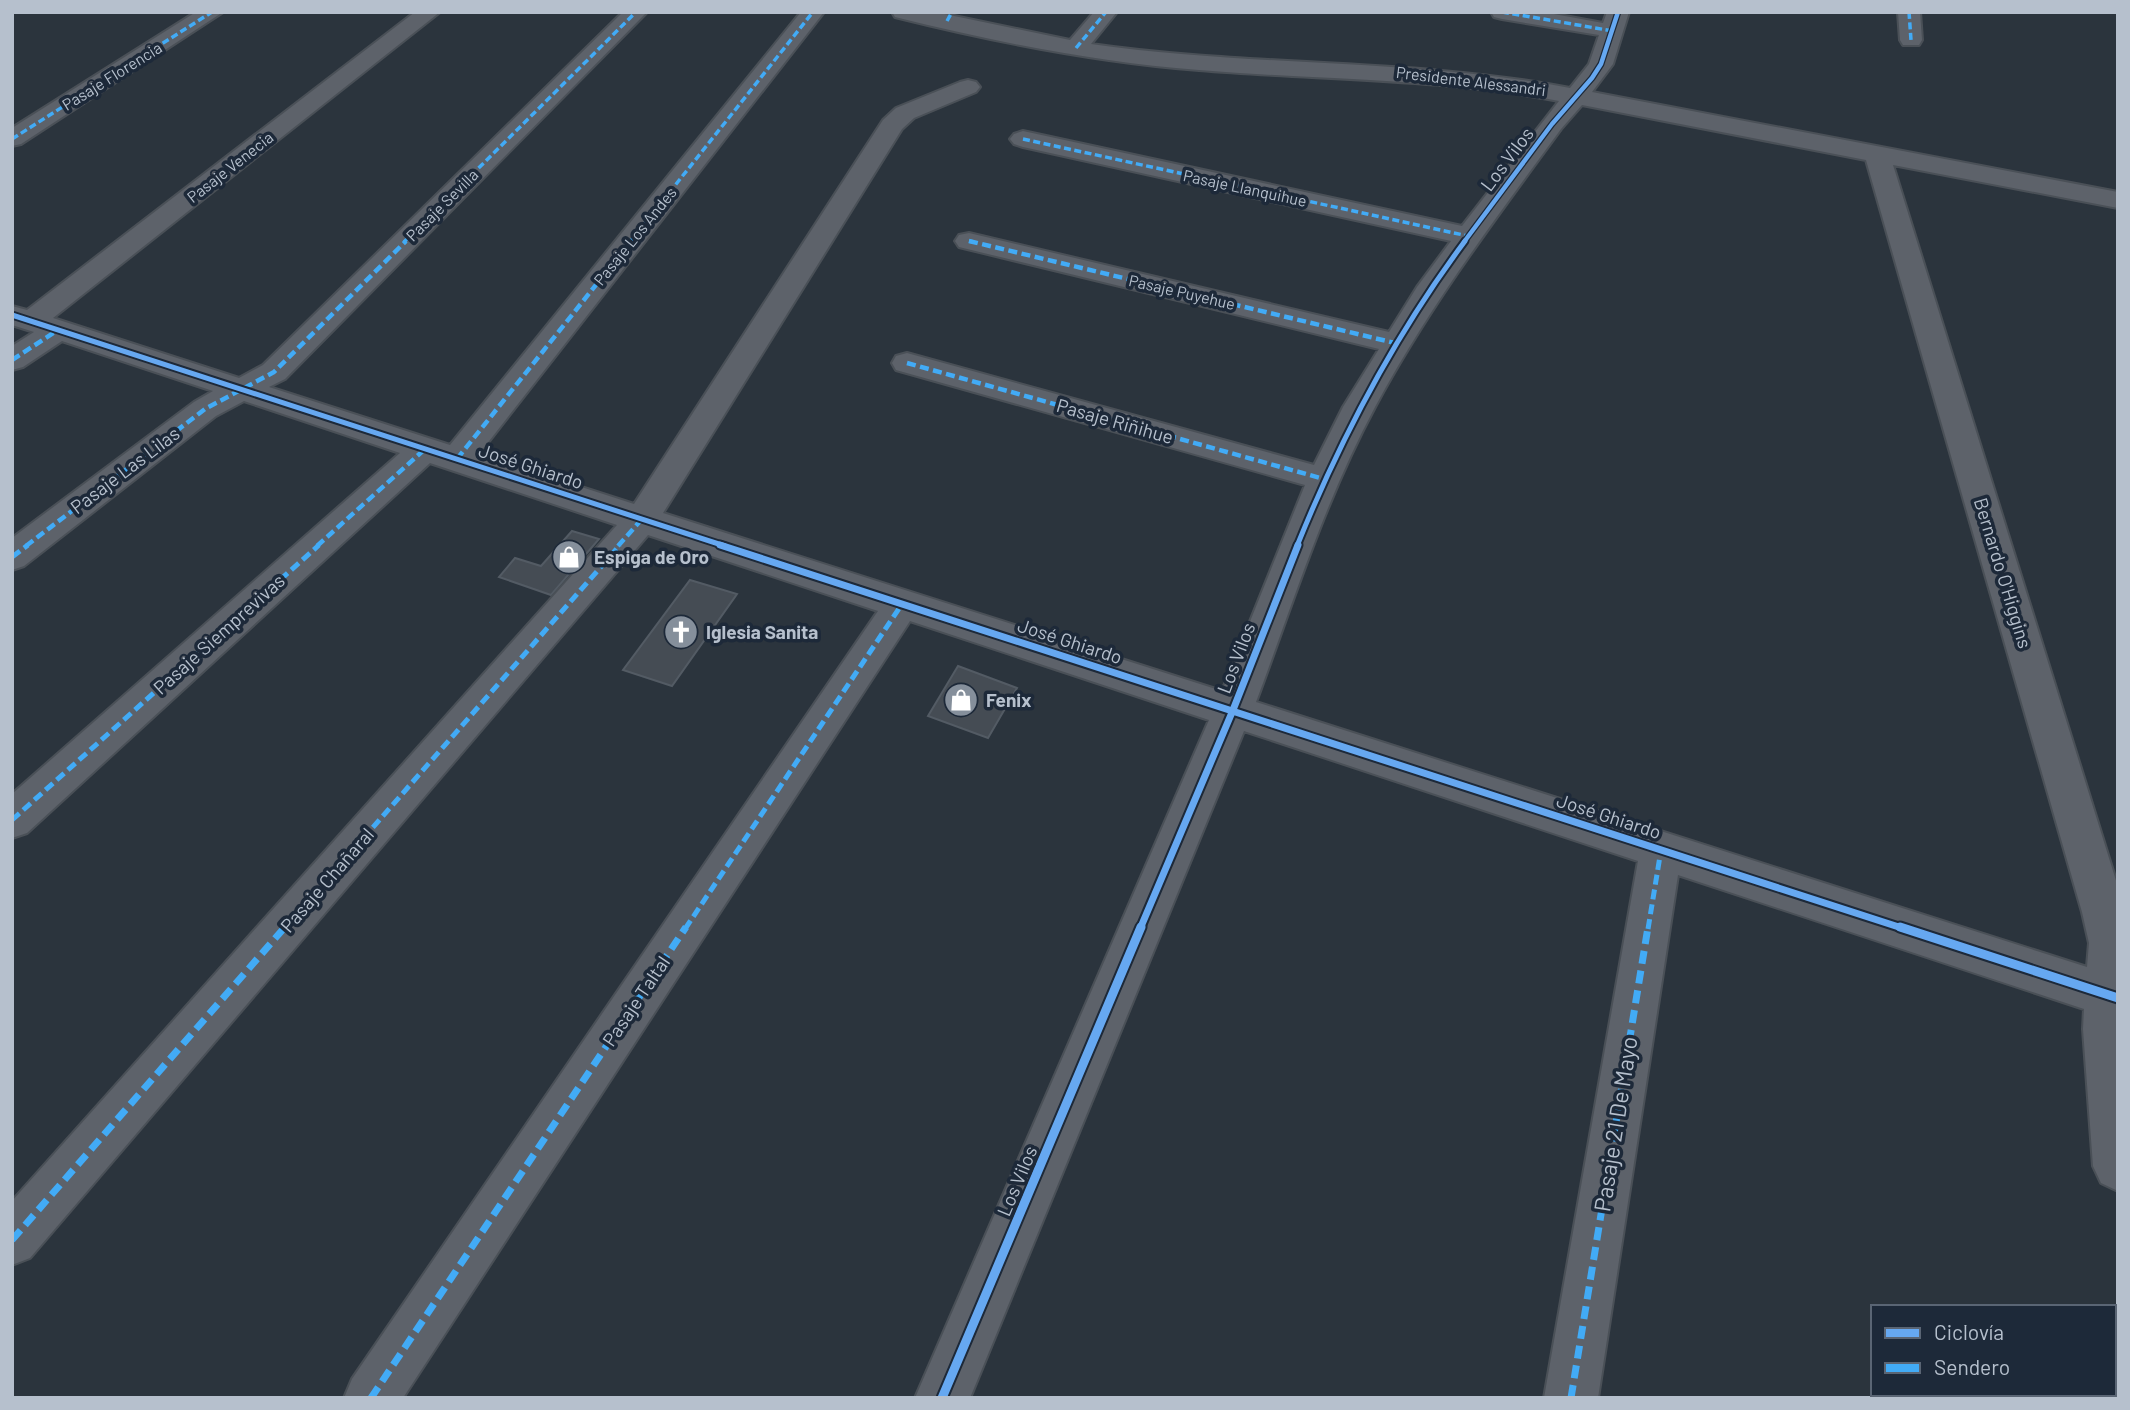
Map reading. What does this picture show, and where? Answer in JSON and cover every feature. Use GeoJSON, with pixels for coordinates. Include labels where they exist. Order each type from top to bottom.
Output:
{"type":"FeatureCollection","features":[{"type":"Feature","properties":{"kind":"street","name":"Pasaje Florencia"},"geometry":{"type":"LineString","coordinates":[[12,139],[212,12]]}},
{"type":"Feature","properties":{"kind":"street","name":"Pasaje Venecia"},"geometry":{"type":"LineString","coordinates":[[12,360],[34,322],[429,12]]}},
{"type":"Feature","properties":{"kind":"street","name":"Pasaje Sevilla"},"geometry":{"type":"LineString","coordinates":[[241,389],[274,372],[636,12]]}},
{"type":"Feature","properties":{"kind":"street","name":"Pasaje Los Andes"},"geometry":{"type":"LineString","coordinates":[[441,454],[813,12]]}},
{"type":"Feature","properties":{"kind":"street","name":"Presidente Alessandri"},"geometry":{"type":"LineString","coordinates":[[903,12],[949,17],[1076,48],[1186,62],[1435,75],[1577,96],[2118,200]]}},
{"type":"Feature","properties":{"kind":"street"},"geometry":{"type":"LineString","coordinates":[[1076,48],[1106,12]]}},
{"type":"Feature","properties":{"kind":"street"},"geometry":{"type":"LineString","coordinates":[[1502,12],[1615,22]]}},
{"type":"Feature","properties":{"kind":"street"},"geometry":{"type":"LineString","coordinates":[[1909,12],[1911,40]]}},
{"type":"Feature","properties":{"kind":"street","name":"Los Vilos"},"geometry":{"type":"LineString","coordinates":[[942,1398],[1233,710],[1324,479],[1359,407],[1395,343],[1468,236],[1601,64],[1615,22]]}},
{"type":"Feature","properties":{"kind":"street","name":"Pasaje Chañaral"},"geometry":{"type":"LineString","coordinates":[[12,1240],[642,519],[892,125],[905,113],[968,87]]}},
{"type":"Feature","properties":{"kind":"street","name":"Pasaje Llanquihue"},"geometry":{"type":"LineString","coordinates":[[1023,139],[1468,236]]}},
{"type":"Feature","properties":{"kind":"street","name":"Bernardo O'Higgins"},"geometry":{"type":"LineString","coordinates":[[1877,154],[2104,912],[2111,943],[2113,996],[2106,1029],[2118,1167]]}},
{"type":"Feature","properties":{"kind":"street","name":"Pasaje Puyehue"},"geometry":{"type":"LineString","coordinates":[[969,241],[1395,343]]}},
{"type":"Feature","properties":{"kind":"street","name":"José Ghiardo"},"geometry":{"type":"LineString","coordinates":[[34,322],[2113,996]]}},
{"type":"Feature","properties":{"kind":"street","name":"Pasaje Riñihue"},"geometry":{"type":"LineString","coordinates":[[907,363],[1324,479]]}},
{"type":"Feature","properties":{"kind":"street","name":"Pasaje Las Lilas"},"geometry":{"type":"LineString","coordinates":[[12,557],[205,409],[241,389]]}},
{"type":"Feature","properties":{"kind":"street","name":"Pasaje Siemprevivas"},"geometry":{"type":"LineString","coordinates":[[12,820],[441,454]]}},
{"type":"Feature","properties":{"kind":"street","name":"Pasaje Taltal"},"geometry":{"type":"LineString","coordinates":[[370,1398],[902,604]]}},
{"type":"Feature","properties":{"kind":"street","name":"Pasaje 21 De Mayo"},"geometry":{"type":"LineString","coordinates":[[1571,1398],[1661,850]]}},
{"type":"Feature","properties":{"kind":"building"},"geometry":{"type":"Polygon","coordinates":[[[572,531],[599,539],[551,595],[499,577],[515,558],[541,566],[572,531]]]}},
{"type":"Feature","properties":{"kind":"building","name":"Iglesia Sanita"},"geometry":{"type":"Polygon","coordinates":[[[690,580],[737,594],[672,686],[623,670],[690,580]]]}},
{"type":"Feature","properties":{"kind":"building"},"geometry":{"type":"Polygon","coordinates":[[[958,666],[1017,688],[988,738],[928,716],[958,666]]]}},
{"type":"Feature","properties":{"kind":"marked path"},"geometry":{"type":"LineString","coordinates":[[12,139],[212,12]]}},
{"type":"Feature","properties":{"kind":"marked path"},"geometry":{"type":"LineString","coordinates":[[12,557],[205,409],[274,372],[636,12]]}},
{"type":"Feature","properties":{"kind":"marked path"},"geometry":{"type":"LineString","coordinates":[[457,459],[813,12]]}},
{"type":"Feature","properties":{"kind":"marked path"},"geometry":{"type":"LineString","coordinates":[[947,21],[952,12]]}},
{"type":"Feature","properties":{"kind":"marked path"},"geometry":{"type":"LineString","coordinates":[[1076,48],[1106,12]]}},
{"type":"Feature","properties":{"kind":"marked path"},"geometry":{"type":"LineString","coordinates":[[1502,12],[1613,31]]}},
{"type":"Feature","properties":{"kind":"marked path"},"geometry":{"type":"LineString","coordinates":[[1909,12],[1911,40]]}},
{"type":"Feature","properties":{"kind":"marked path"},"geometry":{"type":"LineString","coordinates":[[1023,139],[1468,236]]}},
{"type":"Feature","properties":{"kind":"marked path"},"geometry":{"type":"LineString","coordinates":[[969,241],[1395,343]]}},
{"type":"Feature","properties":{"kind":"marked path"},"geometry":{"type":"LineString","coordinates":[[12,360],[58,330]]}},
{"type":"Feature","properties":{"kind":"marked path"},"geometry":{"type":"LineString","coordinates":[[907,363],[1324,479]]}},
{"type":"Feature","properties":{"kind":"marked path"},"geometry":{"type":"LineString","coordinates":[[12,820],[425,449]]}},
{"type":"Feature","properties":{"kind":"marked path"},"geometry":{"type":"LineString","coordinates":[[12,1240],[642,519]]}},
{"type":"Feature","properties":{"kind":"marked path"},"geometry":{"type":"LineString","coordinates":[[371,1398],[902,604]]}},
{"type":"Feature","properties":{"kind":"marked path"},"geometry":{"type":"LineString","coordinates":[[1571,1398],[1661,850]]}},
{"type":"Feature","properties":{"kind":"cycle path"},"geometry":{"type":"LineString","coordinates":[[942,1398],[1233,710],[1324,479],[1359,407],[1431,287],[1552,124],[1592,78],[1601,64],[1618,12]]}},
{"type":"Feature","properties":{"kind":"cycle path"},"geometry":{"type":"LineString","coordinates":[[12,315],[2118,998]]}},
{"type":"Feature","properties":{"kind":"place","name":"Espiga de Oro"},"geometry":{"type":"Point","coordinates":[569,557]}},
{"type":"Feature","properties":{"kind":"place","name":"Iglesia Sanita"},"geometry":{"type":"Point","coordinates":[681,632]}},
{"type":"Feature","properties":{"kind":"place","name":"Fenix"},"geometry":{"type":"Point","coordinates":[961,700]}}]}
